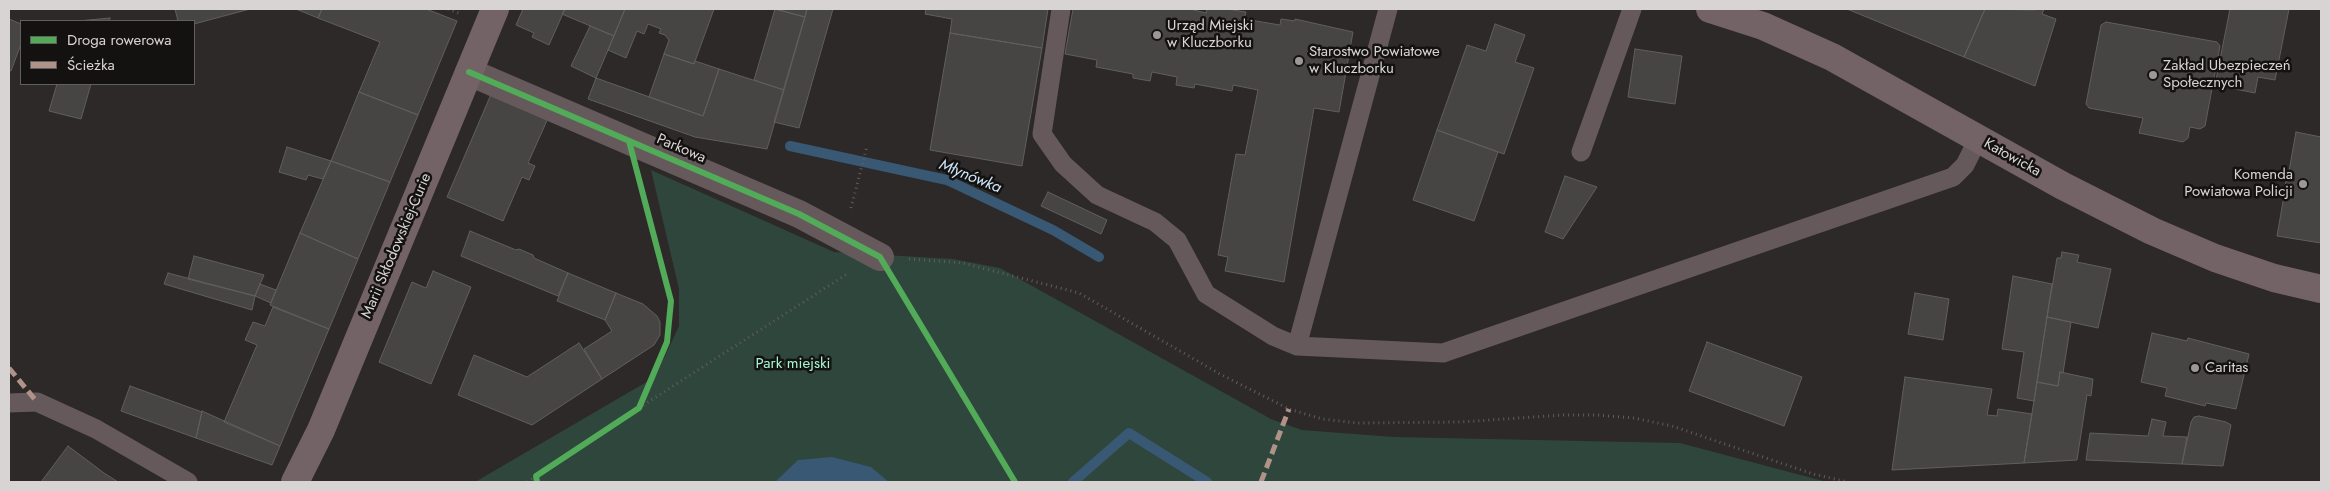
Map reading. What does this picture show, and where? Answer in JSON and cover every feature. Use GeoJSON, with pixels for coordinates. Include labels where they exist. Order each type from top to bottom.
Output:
{"type":"FeatureCollection","features":[{"type":"Feature","properties":{"kind":"main road","name":"Marii Skłodowskiej-Curie"},"geometry":{"type":"LineString","coordinates":[[295,482],[321,430],[495,9]]}},
{"type":"Feature","properties":{"kind":"main road","name":"Katowicka"},"geometry":{"type":"LineString","coordinates":[[1710,9],[1763,26],[1832,58],[2063,186],[2152,231],[2224,261],[2274,278],[2321,289]]}},
{"type":"Feature","properties":{"kind":"street","name":"Parkowa"},"geometry":{"type":"LineString","coordinates":[[469,72],[799,214],[880,257]]}},
{"type":"Feature","properties":{"kind":"lane"},"geometry":{"type":"LineString","coordinates":[[1061,9],[1042,134],[1063,164],[1097,195],[1155,222],[1177,240],[1206,294],[1273,336],[1297,346],[1443,353],[1953,176],[1965,165],[1978,139]]}},
{"type":"Feature","properties":{"kind":"lane"},"geometry":{"type":"LineString","coordinates":[[1297,346],[1388,9]]}},
{"type":"Feature","properties":{"kind":"lane"},"geometry":{"type":"LineString","coordinates":[[1581,152],[1632,9]]}},
{"type":"Feature","properties":{"kind":"lane"},"geometry":{"type":"LineString","coordinates":[[9,403],[36,402],[96,430],[188,482]]}},
{"type":"Feature","properties":{"kind":"path"},"geometry":{"type":"LineString","coordinates":[[843,238],[867,146]]}},
{"type":"Feature","properties":{"kind":"path"},"geometry":{"type":"LineString","coordinates":[[639,408],[846,275],[880,257],[963,263],[1079,293],[1220,374],[1289,409],[1322,420],[1357,423],[1460,422],[1580,415],[1634,418],[1672,426],[1813,474],[1848,482]]}},
{"type":"Feature","properties":{"kind":"path"},"geometry":{"type":"LineString","coordinates":[[527,482],[536,476]]}},
{"type":"Feature","properties":{"kind":"green space","name":"Park miejski"},"geometry":{"type":"Polygon","coordinates":[[[651,170],[834,252],[953,259],[1000,268],[1271,419],[1302,430],[1394,437],[1680,443],[1827,482],[475,482],[655,377],[679,326],[679,289],[651,170]]]}},
{"type":"Feature","properties":{"kind":"water"},"geometry":{"type":"Polygon","coordinates":[[[832,457],[871,467],[889,482],[775,482],[798,460],[832,457]]]}},
{"type":"Feature","properties":{"kind":"building"},"geometry":{"type":"Polygon","coordinates":[[[175,9],[250,9],[195,24],[195,20],[178,20],[175,9]]]}},
{"type":"Feature","properties":{"kind":"building"},"geometry":{"type":"Polygon","coordinates":[[[296,9],[322,9],[318,18],[296,9]]]}},
{"type":"Feature","properties":{"kind":"building"},"geometry":{"type":"Polygon","coordinates":[[[322,9],[426,9],[457,21],[418,115],[359,92],[380,42],[318,18],[322,9]]]}},
{"type":"Feature","properties":{"kind":"building"},"geometry":{"type":"Polygon","coordinates":[[[523,9],[565,9],[549,45],[532,37],[534,33],[516,25],[523,9]]]}},
{"type":"Feature","properties":{"kind":"building"},"geometry":{"type":"Polygon","coordinates":[[[565,9],[625,9],[614,36],[562,14],[565,9]]]}},
{"type":"Feature","properties":{"kind":"building"},"geometry":{"type":"Polygon","coordinates":[[[625,9],[714,9],[694,64],[664,54],[669,40],[665,35],[659,33],[661,29],[648,24],[644,34],[637,31],[626,58],[608,50],[625,9]]]}},
{"type":"Feature","properties":{"kind":"building"},"geometry":{"type":"Polygon","coordinates":[[[775,9],[805,17],[784,90],[754,80],[775,9]]]}},
{"type":"Feature","properties":{"kind":"building"},"geometry":{"type":"Polygon","coordinates":[[[775,9],[807,9],[805,17],[775,9]]]}},
{"type":"Feature","properties":{"kind":"building"},"geometry":{"type":"Polygon","coordinates":[[[807,9],[833,9],[799,128],[774,122],[807,9]]]}},
{"type":"Feature","properties":{"kind":"building"},"geometry":{"type":"Polygon","coordinates":[[[926,9],[1048,9],[1042,48],[950,33],[952,19],[925,14],[926,9]]]}},
{"type":"Feature","properties":{"kind":"building"},"geometry":{"type":"Polygon","coordinates":[[[1073,9],[1190,9],[1206,13],[1207,9],[1226,9],[1246,12],[1244,19],[1280,25],[1281,19],[1295,21],[1295,19],[1353,32],[1339,112],[1314,108],[1284,282],[1225,271],[1228,257],[1218,255],[1236,154],[1245,155],[1258,90],[1233,85],[1232,91],[1195,84],[1194,88],[1176,85],[1177,77],[1152,72],[1150,81],[1133,78],[1133,74],[1096,67],[1097,60],[1065,54],[1073,9]]]}},
{"type":"Feature","properties":{"kind":"building"},"geometry":{"type":"Polygon","coordinates":[[[1847,9],[1985,9],[1964,57],[1847,9]]]}},
{"type":"Feature","properties":{"kind":"building"},"geometry":{"type":"Polygon","coordinates":[[[1985,9],[2044,9],[2042,14],[2056,19],[2035,86],[1964,57],[1985,9]]]}},
{"type":"Feature","properties":{"kind":"building"},"geometry":{"type":"Polygon","coordinates":[[[2230,9],[2289,9],[2275,80],[2258,77],[2255,93],[2215,85],[2230,9]]]}},
{"type":"Feature","properties":{"kind":"building"},"geometry":{"type":"Polygon","coordinates":[[[110,18],[109,20],[89,20],[110,18]]]}},
{"type":"Feature","properties":{"kind":"building"},"geometry":{"type":"Polygon","coordinates":[[[9,19],[20,24],[20,47],[11,71],[9,70],[9,19]]]}},
{"type":"Feature","properties":{"kind":"building","name":"Zakład Ubezpieczeń Społecznych"},"geometry":{"type":"Polygon","coordinates":[[[2106,22],[2217,42],[2220,46],[2205,126],[2200,129],[2190,127],[2188,138],[2183,142],[2139,133],[2143,118],[2089,108],[2086,104],[2101,25],[2106,22]]]}},
{"type":"Feature","properties":{"kind":"building"},"geometry":{"type":"Polygon","coordinates":[[[1495,24],[1525,35],[1515,62],[1534,68],[1504,154],[1437,130],[1467,45],[1486,51],[1495,24]]]}},
{"type":"Feature","properties":{"kind":"building"},"geometry":{"type":"Polygon","coordinates":[[[590,26],[614,36],[596,78],[571,66],[590,26]]]}},
{"type":"Feature","properties":{"kind":"building"},"geometry":{"type":"Polygon","coordinates":[[[950,33],[1042,48],[1022,166],[930,150],[950,33]]]}},
{"type":"Feature","properties":{"kind":"building"},"geometry":{"type":"Polygon","coordinates":[[[1635,49],[1682,56],[1675,104],[1628,97],[1635,49]]]}},
{"type":"Feature","properties":{"kind":"building"},"geometry":{"type":"Polygon","coordinates":[[[664,54],[694,64],[695,61],[719,69],[703,116],[649,97],[664,54]]]}},
{"type":"Feature","properties":{"kind":"building"},"geometry":{"type":"Polygon","coordinates":[[[719,69],[784,90],[767,149],[695,137],[588,99],[596,78],[703,116],[719,69]]]}},
{"type":"Feature","properties":{"kind":"building"},"geometry":{"type":"Polygon","coordinates":[[[57,85],[91,85],[81,119],[49,111],[57,85]]]}},
{"type":"Feature","properties":{"kind":"building"},"geometry":{"type":"Polygon","coordinates":[[[359,92],[418,115],[390,182],[331,161],[359,92]]]}},
{"type":"Feature","properties":{"kind":"building"},"geometry":{"type":"Polygon","coordinates":[[[492,92],[549,116],[528,163],[535,166],[529,180],[522,177],[503,221],[447,197],[492,92]]]}},
{"type":"Feature","properties":{"kind":"building"},"geometry":{"type":"Polygon","coordinates":[[[1437,130],[1498,152],[1474,221],[1413,200],[1437,130]]]}},
{"type":"Feature","properties":{"kind":"building","name":"Komenda Powiatowa Policji"},"geometry":{"type":"Polygon","coordinates":[[[2296,132],[2321,137],[2321,243],[2277,236],[2284,196],[2280,196],[2281,191],[2284,191],[2287,176],[2284,175],[2285,171],[2289,171],[2296,132]]]}},
{"type":"Feature","properties":{"kind":"building"},"geometry":{"type":"Polygon","coordinates":[[[287,147],[331,161],[323,179],[308,175],[306,180],[279,172],[287,147]]]}},
{"type":"Feature","properties":{"kind":"building"},"geometry":{"type":"Polygon","coordinates":[[[331,161],[390,182],[358,259],[300,233],[331,161]]]}},
{"type":"Feature","properties":{"kind":"building"},"geometry":{"type":"Polygon","coordinates":[[[1565,176],[1597,187],[1563,239],[1545,232],[1565,176]]]}},
{"type":"Feature","properties":{"kind":"building"},"geometry":{"type":"Polygon","coordinates":[[[1048,192],[1107,220],[1101,234],[1041,206],[1048,192]]]}},
{"type":"Feature","properties":{"kind":"building"},"geometry":{"type":"Polygon","coordinates":[[[470,231],[533,255],[534,258],[568,273],[558,296],[461,256],[470,231]]]}},
{"type":"Feature","properties":{"kind":"building"},"geometry":{"type":"Polygon","coordinates":[[[300,233],[358,259],[329,329],[270,305],[300,233]]]}},
{"type":"Feature","properties":{"kind":"building"},"geometry":{"type":"Polygon","coordinates":[[[2062,252],[2079,255],[2077,262],[2111,269],[2098,328],[2047,317],[2057,258],[2061,258],[2062,252]]]}},
{"type":"Feature","properties":{"kind":"building"},"geometry":{"type":"Polygon","coordinates":[[[194,256],[264,275],[255,296],[188,279],[194,256]]]}},
{"type":"Feature","properties":{"kind":"building"},"geometry":{"type":"Polygon","coordinates":[[[433,271],[471,287],[431,384],[379,362],[412,282],[426,288],[433,271]]]}},
{"type":"Feature","properties":{"kind":"building"},"geometry":{"type":"Polygon","coordinates":[[[168,273],[255,296],[252,310],[164,284],[168,273]]]}},
{"type":"Feature","properties":{"kind":"building"},"geometry":{"type":"Polygon","coordinates":[[[568,273],[616,293],[605,320],[557,301],[568,273]]]}},
{"type":"Feature","properties":{"kind":"building"},"geometry":{"type":"Polygon","coordinates":[[[2013,276],[2052,284],[2034,401],[2017,398],[2024,352],[2002,349],[2013,276]]]}},
{"type":"Feature","properties":{"kind":"building"},"geometry":{"type":"Polygon","coordinates":[[[260,284],[276,290],[271,303],[255,296],[260,284]]]}},
{"type":"Feature","properties":{"kind":"building"},"geometry":{"type":"Polygon","coordinates":[[[616,293],[643,304],[657,316],[660,322],[660,335],[654,345],[602,379],[584,349],[612,331],[605,320],[616,293]]]}},
{"type":"Feature","properties":{"kind":"building"},"geometry":{"type":"Polygon","coordinates":[[[1915,293],[1949,299],[1943,340],[1908,334],[1915,293]]]}},
{"type":"Feature","properties":{"kind":"building"},"geometry":{"type":"Polygon","coordinates":[[[273,307],[329,329],[280,446],[224,422],[257,345],[245,340],[253,322],[265,326],[273,307]]]}},
{"type":"Feature","properties":{"kind":"building"},"geometry":{"type":"Polygon","coordinates":[[[2047,317],[2071,322],[2063,373],[2060,372],[2058,386],[2037,382],[2047,317]]]}},
{"type":"Feature","properties":{"kind":"building","name":"Caritas"},"geometry":{"type":"Polygon","coordinates":[[[2152,333],[2187,341],[2188,338],[2249,354],[2236,409],[2206,403],[2205,406],[2165,396],[2167,388],[2141,382],[2152,333]]]}},
{"type":"Feature","properties":{"kind":"building"},"geometry":{"type":"Polygon","coordinates":[[[1707,342],[1802,377],[1784,426],[1689,391],[1707,342]]]}},
{"type":"Feature","properties":{"kind":"building"},"geometry":{"type":"Polygon","coordinates":[[[579,343],[602,379],[532,425],[458,395],[474,355],[527,377],[579,343]]]}},
{"type":"Feature","properties":{"kind":"building"},"geometry":{"type":"Polygon","coordinates":[[[2060,372],[2093,379],[2091,396],[2087,395],[2077,460],[2024,463],[2037,382],[2058,386],[2060,372]]]}},
{"type":"Feature","properties":{"kind":"building"},"geometry":{"type":"Polygon","coordinates":[[[1905,377],[1992,389],[1987,415],[1997,416],[1998,409],[2032,414],[2024,463],[1892,470],[1905,377]]]}},
{"type":"Feature","properties":{"kind":"building"},"geometry":{"type":"Polygon","coordinates":[[[130,386],[202,412],[196,438],[121,411],[130,386]]]}},
{"type":"Feature","properties":{"kind":"building"},"geometry":{"type":"Polygon","coordinates":[[[202,411],[280,446],[272,465],[196,438],[202,411]]]}},
{"type":"Feature","properties":{"kind":"building"},"geometry":{"type":"Polygon","coordinates":[[[2199,416],[2226,422],[2231,425],[2223,466],[2182,464],[2191,422],[2194,417],[2199,416]]]}},
{"type":"Feature","properties":{"kind":"building"},"geometry":{"type":"Polygon","coordinates":[[[2152,419],[2166,422],[2163,436],[2187,437],[2182,464],[2086,460],[2090,433],[2148,436],[2152,419]]]}},
{"type":"Feature","properties":{"kind":"building"},"geometry":{"type":"Polygon","coordinates":[[[68,446],[104,473],[118,482],[41,482],[68,446]]]}},
{"type":"Feature","properties":{"kind":"waterway","name":"Młynówka"},"geometry":{"type":"LineString","coordinates":[[790,146],[947,180],[1053,230],[1099,257]]}},
{"type":"Feature","properties":{"kind":"waterway"},"geometry":{"type":"LineString","coordinates":[[1073,482],[1129,433],[1207,482]]}},
{"type":"Feature","properties":{"kind":"marked path"},"geometry":{"type":"LineString","coordinates":[[9,368],[37,402]]}},
{"type":"Feature","properties":{"kind":"marked path"},"geometry":{"type":"LineString","coordinates":[[1261,482],[1289,409]]}},
{"type":"Feature","properties":{"kind":"cycle path"},"geometry":{"type":"LineString","coordinates":[[469,72],[799,214],[880,257],[1015,482]]}},
{"type":"Feature","properties":{"kind":"cycle path"},"geometry":{"type":"LineString","coordinates":[[537,482],[536,476],[639,408],[667,342],[671,301],[629,141]]}},
{"type":"Feature","properties":{"kind":"place","name":"Urząd Miejski w Kluczborku"},"geometry":{"type":"Point","coordinates":[1157,35]}},
{"type":"Feature","properties":{"kind":"place","name":"Starostwo Powiatowe w Kluczborku"},"geometry":{"type":"Point","coordinates":[1299,61]}},
{"type":"Feature","properties":{"kind":"place","name":"Zakład Ubezpieczeń Społecznych"},"geometry":{"type":"Point","coordinates":[2153,75]}},
{"type":"Feature","properties":{"kind":"place","name":"Komenda Powiatowa Policji"},"geometry":{"type":"Point","coordinates":[2303,184]}},
{"type":"Feature","properties":{"kind":"place","name":"Caritas"},"geometry":{"type":"Point","coordinates":[2195,368]}}]}
